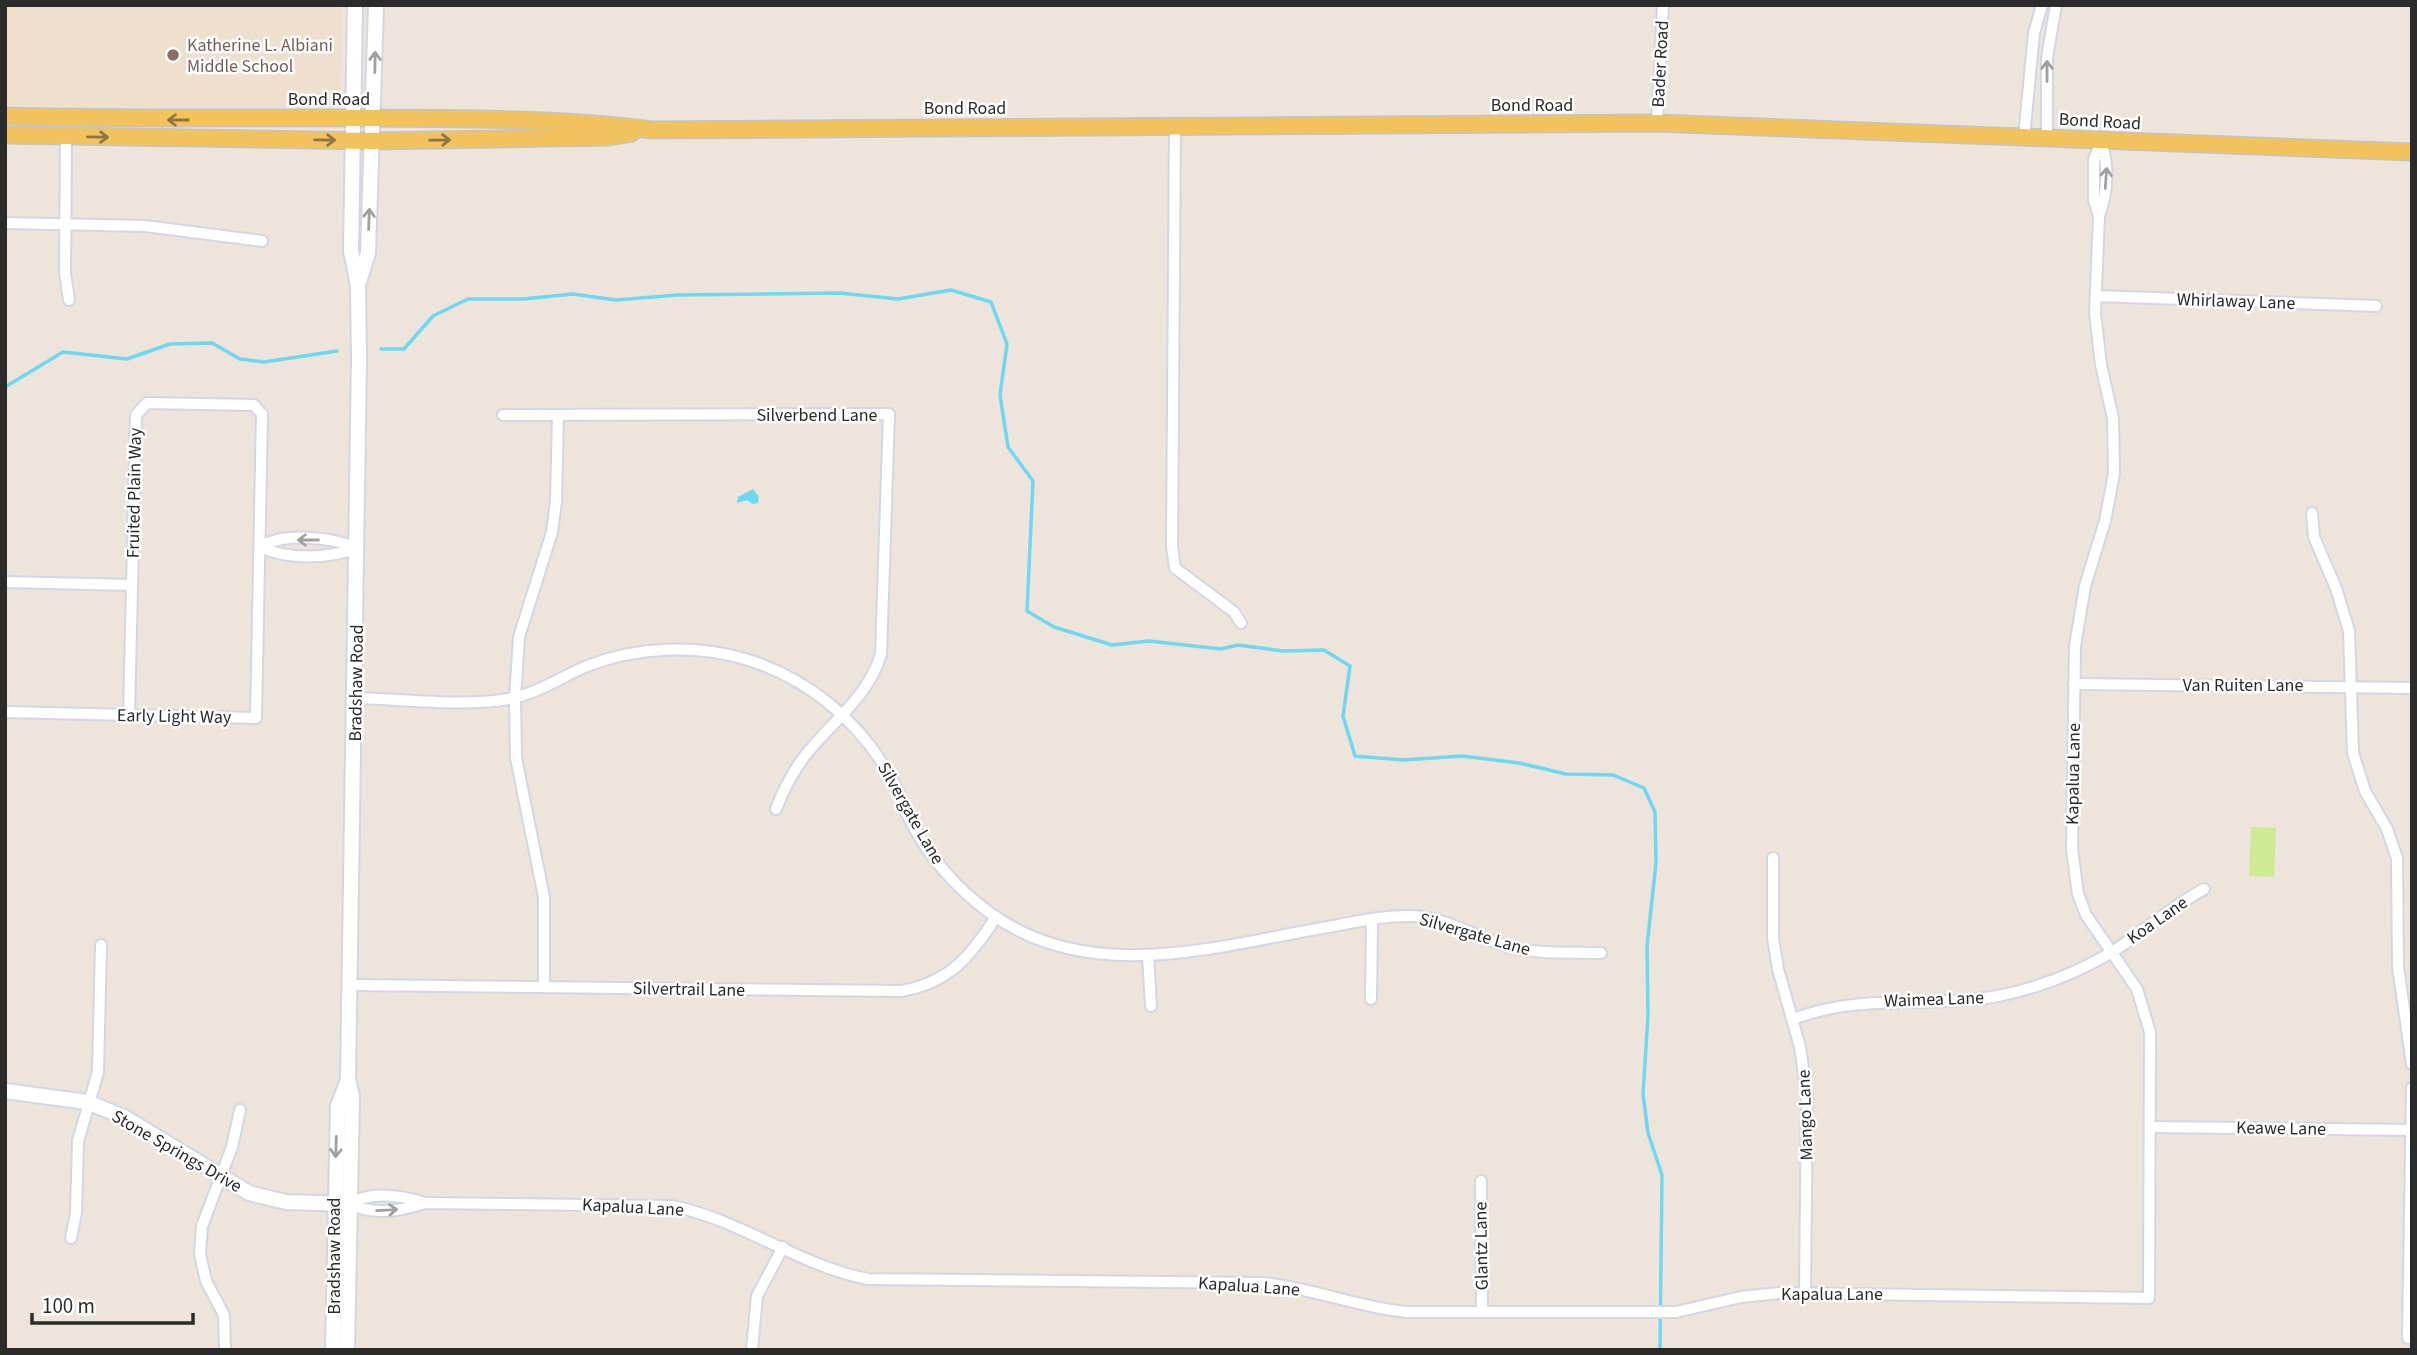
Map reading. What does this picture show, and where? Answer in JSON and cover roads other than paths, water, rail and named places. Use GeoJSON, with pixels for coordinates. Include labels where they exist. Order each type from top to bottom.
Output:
{"type":"FeatureCollection","features":[{"type":"Feature","properties":{"kind":"main road","name":"Bradshaw Road"},"geometry":{"type":"LineString","coordinates":[[347,1350],[352,1096],[348,1080],[357,548],[358,285],[351,251],[355,5]]}},
{"type":"Feature","properties":{"kind":"main road","name":"Bradshaw Road"},"geometry":{"type":"LineString","coordinates":[[358,285],[368,253],[376,5]]}},
{"type":"Feature","properties":{"kind":"main road","name":"Bond Road"},"geometry":{"type":"LineString","coordinates":[[5,116],[181,120],[374,118],[569,121],[652,130],[1657,123],[2412,152]]}},
{"type":"Feature","properties":{"kind":"main road"},"geometry":{"type":"LineString","coordinates":[[483,139],[515,131],[559,130],[569,121]]}},
{"type":"Feature","properties":{"kind":"main road","name":"Bond Road"},"geometry":{"type":"LineString","coordinates":[[5,135],[372,141],[607,137],[652,130]]}},
{"type":"Feature","properties":{"kind":"main road","name":"Bradshaw Road"},"geometry":{"type":"LineString","coordinates":[[333,1350],[338,1106],[348,1080]]}},
{"type":"Feature","properties":{"kind":"main road","name":"Stone Springs Drive"},"geometry":{"type":"LineString","coordinates":[[5,1091],[87,1102],[124,1117],[249,1193],[286,1202],[349,1204]]}},
{"type":"Feature","properties":{"kind":"street","name":"Bader Road"},"geometry":{"type":"LineString","coordinates":[[1657,123],[1662,5]]}},
{"type":"Feature","properties":{"kind":"street"},"geometry":{"type":"LineString","coordinates":[[2024,137],[2034,33],[2042,5]]}},
{"type":"Feature","properties":{"kind":"street"},"geometry":{"type":"LineString","coordinates":[[2047,138],[2047,58],[2056,5]]}},
{"type":"Feature","properties":{"kind":"street"},"geometry":{"type":"LineString","coordinates":[[1175,126],[1172,546],[1175,568],[1234,612],[1241,623]]}},
{"type":"Feature","properties":{"kind":"street"},"geometry":{"type":"LineString","coordinates":[[66,137],[65,273],[69,300]]}},
{"type":"Feature","properties":{"kind":"street","name":"Kapalua Lane"},"geometry":{"type":"LineString","coordinates":[[349,1204],[361,1196],[408,1198],[425,1203],[672,1206],[711,1215],[825,1268],[868,1279],[1263,1283],[1317,1292],[1379,1309],[1676,1312],[1760,1294],[1805,1293],[2149,1298],[2151,1047],[2147,1021],[2137,989],[2086,915],[2073,872],[2074,684],[2080,610],[2110,503],[2114,474],[2113,418],[2097,339],[2099,216],[2094,200],[2094,160],[2101,141]]}},
{"type":"Feature","properties":{"kind":"street"},"geometry":{"type":"LineString","coordinates":[[5,223],[145,226],[262,241]]}},
{"type":"Feature","properties":{"kind":"street","name":"Whirlaway Lane"},"geometry":{"type":"LineString","coordinates":[[2096,296],[2376,306]]}},
{"type":"Feature","properties":{"kind":"street","name":"Fruited Plain Way"},"geometry":{"type":"LineString","coordinates":[[129,715],[136,415],[147,402],[254,405],[262,414],[260,547]]}},
{"type":"Feature","properties":{"kind":"street","name":"Silverbend Lane"},"geometry":{"type":"LineString","coordinates":[[503,415],[889,414],[881,654],[870,683],[843,715]]}},
{"type":"Feature","properties":{"kind":"street"},"geometry":{"type":"LineString","coordinates":[[544,988],[544,897],[516,758],[515,698],[519,638],[552,532],[556,502],[558,415]]}},
{"type":"Feature","properties":{"kind":"street"},"geometry":{"type":"LineString","coordinates":[[2312,513],[2319,553],[2345,614],[2351,649],[2351,730],[2359,776],[2387,829],[2398,858],[2398,967],[2412,1064]]}},
{"type":"Feature","properties":{"kind":"street"},"geometry":{"type":"LineString","coordinates":[[260,547],[274,554],[337,556],[357,548]]}},
{"type":"Feature","properties":{"kind":"street","name":"Early Light Way"},"geometry":{"type":"LineString","coordinates":[[5,712],[256,718],[260,547]]}},
{"type":"Feature","properties":{"kind":"street"},"geometry":{"type":"LineString","coordinates":[[5,582],[132,585]]}},
{"type":"Feature","properties":{"kind":"street","name":"Silvergate Lane"},"geometry":{"type":"LineString","coordinates":[[356,698],[488,701],[515,698],[614,657],[664,649],[720,653],[769,667],[810,689],[843,715],[877,754],[910,819],[937,862],[966,893],[996,917],[1022,932],[1066,948],[1111,956],[1148,956],[1396,916],[1434,919],[1508,947],[1528,951],[1601,953]]}},
{"type":"Feature","properties":{"kind":"street","name":"Van Ruiten Lane"},"geometry":{"type":"LineString","coordinates":[[2074,684],[2412,688]]}},
{"type":"Feature","properties":{"kind":"street"},"geometry":{"type":"LineString","coordinates":[[776,809],[791,776],[805,756],[843,715]]}},
{"type":"Feature","properties":{"kind":"street","name":"Mango Lane"},"geometry":{"type":"LineString","coordinates":[[1773,858],[1773,938],[1778,970],[1793,1019],[1807,1096],[1805,1293]]}},
{"type":"Feature","properties":{"kind":"street","name":"Koa Lane"},"geometry":{"type":"LineString","coordinates":[[2111,952],[2180,901],[2204,889]]}},
{"type":"Feature","properties":{"kind":"street","name":"Silvertrail Lane"},"geometry":{"type":"LineString","coordinates":[[351,985],[901,991],[935,982],[950,974],[975,949],[996,917]]}},
{"type":"Feature","properties":{"kind":"street"},"geometry":{"type":"LineString","coordinates":[[1371,999],[1372,919]]}},
{"type":"Feature","properties":{"kind":"street"},"geometry":{"type":"LineString","coordinates":[[2398,940],[2412,940]]}},
{"type":"Feature","properties":{"kind":"street"},"geometry":{"type":"LineString","coordinates":[[71,1238],[76,1213],[78,1142],[87,1102],[98,1072],[101,945]]}},
{"type":"Feature","properties":{"kind":"street","name":"Waimea Lane"},"geometry":{"type":"LineString","coordinates":[[1793,1019],[1850,1003],[1944,1001],[1999,996],[2062,977],[2111,952]]}},
{"type":"Feature","properties":{"kind":"street"},"geometry":{"type":"LineString","coordinates":[[1148,956],[1151,1006]]}},
{"type":"Feature","properties":{"kind":"street"},"geometry":{"type":"LineString","coordinates":[[2412,1088],[2408,1338],[2412,1338]]}},
{"type":"Feature","properties":{"kind":"street"},"geometry":{"type":"LineString","coordinates":[[225,1350],[224,1315],[206,1281],[200,1254],[202,1226],[232,1147],[240,1110]]}},
{"type":"Feature","properties":{"kind":"street","name":"Keawe Lane"},"geometry":{"type":"LineString","coordinates":[[2151,1127],[2411,1130]]}},
{"type":"Feature","properties":{"kind":"street","name":"Glantz Lane"},"geometry":{"type":"LineString","coordinates":[[1481,1181],[1482,1310]]}},
{"type":"Feature","properties":{"kind":"street"},"geometry":{"type":"LineString","coordinates":[[752,1349],[757,1296],[783,1247]]}},
{"type":"Feature","properties":{"kind":"water"},"geometry":{"type":"Polygon","coordinates":[[[753,489],[759,497],[758,503],[753,504],[747,500],[737,503],[738,497],[753,489]]]}},
{"type":"Feature","properties":{"kind":"waterway"},"geometry":{"type":"LineString","coordinates":[[381,349],[404,349],[433,316],[468,299],[523,299],[573,294],[616,300],[677,295],[839,293],[898,299],[951,290],[991,302],[1007,344],[1000,395],[1008,447],[1033,481],[1027,611],[1054,627],[1112,645],[1149,641],[1221,649],[1238,645],[1283,651],[1324,650],[1350,666],[1343,716],[1355,756],[1403,760],[1462,756],[1519,763],[1566,774],[1613,775],[1644,788],[1655,812],[1656,863],[1647,946],[1648,1016],[1643,1094],[1648,1133],[1662,1175],[1660,1350]]}},
{"type":"Feature","properties":{"kind":"waterway"},"geometry":{"type":"LineString","coordinates":[[5,387],[63,352],[127,359],[170,344],[212,343],[240,359],[264,362],[337,351]]}},
{"type":"Feature","properties":{"kind":"place","name":"Katherine L. Albiani Middle School"},"geometry":{"type":"Point","coordinates":[173,55]}}]}
